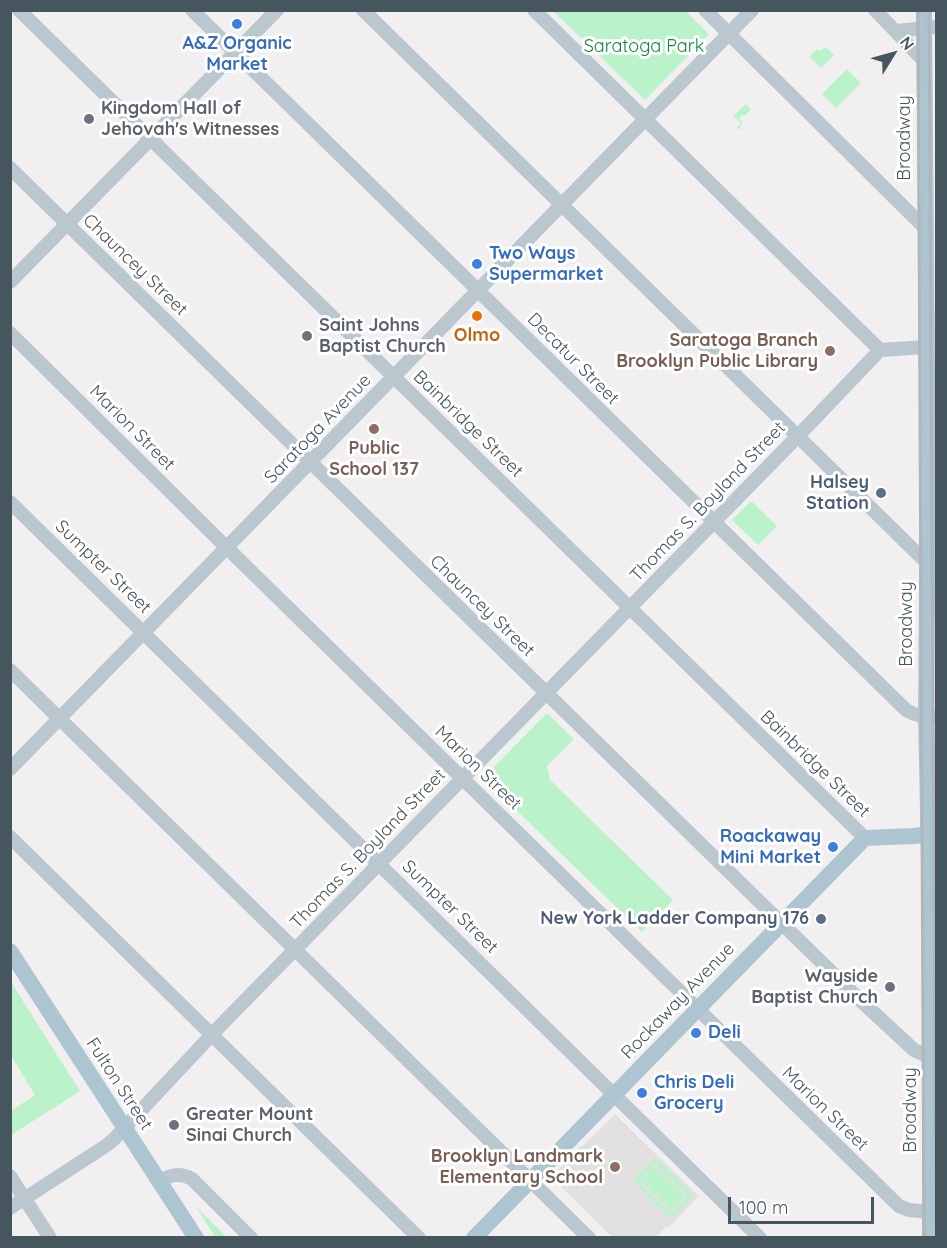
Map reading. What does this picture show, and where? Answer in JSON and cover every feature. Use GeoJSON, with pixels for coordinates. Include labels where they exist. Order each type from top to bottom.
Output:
{"type":"FeatureCollection","features":[{"type":"Feature","properties":{"kind":"main road","name":"Broadway"},"geometry":{"type":"LineString","coordinates":[[924,10],[930,28],[924,61],[931,142],[925,228],[931,258],[927,347],[932,372],[932,486],[926,562],[932,602],[934,1178],[930,1238]]}},
{"type":"Feature","properties":{"kind":"main road"},"geometry":{"type":"LineString","coordinates":[[865,838],[933,833]]}},
{"type":"Feature","properties":{"kind":"main road","name":"Rockaway Avenue"},"geometry":{"type":"LineString","coordinates":[[474,1238],[865,838]]}},
{"type":"Feature","properties":{"kind":"main road","name":"Fulton Street"},"geometry":{"type":"LineString","coordinates":[[10,951],[196,1238]]}},
{"type":"Feature","properties":{"kind":"street","name":"Bainbridge Street"},"geometry":{"type":"LineString","coordinates":[[19,10],[865,838]]}},
{"type":"Feature","properties":{"kind":"street","name":"Decatur Street"},"geometry":{"type":"LineString","coordinates":[[192,10],[906,710],[915,715],[931,717]]}},
{"type":"Feature","properties":{"kind":"street"},"geometry":{"type":"LineString","coordinates":[[10,282],[277,10]]}},
{"type":"Feature","properties":{"kind":"street"},"geometry":{"type":"LineString","coordinates":[[363,10],[926,562]]}},
{"type":"Feature","properties":{"kind":"street"},"geometry":{"type":"LineString","coordinates":[[534,10],[880,350],[927,347]]}},
{"type":"Feature","properties":{"kind":"street"},"geometry":{"type":"LineString","coordinates":[[705,10],[925,228]]}},
{"type":"Feature","properties":{"kind":"street","name":"Saratoga Avenue"},"geometry":{"type":"LineString","coordinates":[[10,769],[752,10]]}},
{"type":"Feature","properties":{"kind":"street"},"geometry":{"type":"LineString","coordinates":[[875,10],[924,61]]}},
{"type":"Feature","properties":{"kind":"street"},"geometry":{"type":"LineString","coordinates":[[896,31],[930,28]]}},
{"type":"Feature","properties":{"kind":"street","name":"Chauncey Street"},"geometry":{"type":"LineString","coordinates":[[10,168],[781,923],[914,1050],[933,1057]]}},
{"type":"Feature","properties":{"kind":"street","name":"Marion Street"},"geometry":{"type":"LineString","coordinates":[[10,333],[899,1206],[930,1212]]}},
{"type":"Feature","properties":{"kind":"street","name":"Thomas S. Boyland Street"},"geometry":{"type":"LineString","coordinates":[[10,1208],[107,1145],[125,1128],[212,1034],[880,350]]}},
{"type":"Feature","properties":{"kind":"street","name":"Sumpter Street"},"geometry":{"type":"LineString","coordinates":[[10,502],[760,1238]]}},
{"type":"Feature","properties":{"kind":"street"},"geometry":{"type":"LineString","coordinates":[[10,670],[589,1238]]}},
{"type":"Feature","properties":{"kind":"street"},"geometry":{"type":"LineString","coordinates":[[10,837],[419,1238]]}},
{"type":"Feature","properties":{"kind":"street"},"geometry":{"type":"LineString","coordinates":[[159,1182],[175,1175],[187,1176],[197,1183],[251,1238]]}},
{"type":"Feature","properties":{"kind":"street"},"geometry":{"type":"LineString","coordinates":[[10,1176],[50,1238]]}},
{"type":"Feature","properties":{"kind":"shaded area","name":"Brooklyn Landmark Elementary School"},"geometry":{"type":"Polygon","coordinates":[[[615,1114],[699,1196],[656,1237],[612,1237],[551,1177],[615,1114]]]}},
{"type":"Feature","properties":{"kind":"green space","name":"Saratoga Park"},"geometry":{"type":"Polygon","coordinates":[[[553,11],[685,11],[709,34],[645,100],[553,11]]]}},
{"type":"Feature","properties":{"kind":"green space"},"geometry":{"type":"Polygon","coordinates":[[[826,47],[834,55],[821,68],[809,57],[817,49],[819,51],[826,47]]]}},
{"type":"Feature","properties":{"kind":"green space"},"geometry":{"type":"Polygon","coordinates":[[[847,69],[861,83],[836,108],[822,94],[847,69]]]}},
{"type":"Feature","properties":{"kind":"green space"},"geometry":{"type":"Polygon","coordinates":[[[746,104],[751,109],[739,119],[743,122],[739,130],[737,128],[741,123],[733,116],[746,104]]]}},
{"type":"Feature","properties":{"kind":"green space"},"geometry":{"type":"Polygon","coordinates":[[[751,501],[777,526],[758,545],[732,520],[751,501]]]}},
{"type":"Feature","properties":{"kind":"green space"},"geometry":{"type":"Polygon","coordinates":[[[547,713],[574,739],[547,766],[550,780],[673,900],[642,932],[483,778],[547,713]]]}},
{"type":"Feature","properties":{"kind":"green space"},"geometry":{"type":"Polygon","coordinates":[[[11,982],[80,1091],[11,1135],[11,1111],[35,1095],[11,1056],[11,982]]]}},
{"type":"Feature","properties":{"kind":"green space"},"geometry":{"type":"Polygon","coordinates":[[[581,1146],[593,1158],[583,1168],[571,1156],[581,1146]]]}},
{"type":"Feature","properties":{"kind":"green space"},"geometry":{"type":"Polygon","coordinates":[[[652,1161],[660,1162],[691,1193],[691,1199],[673,1217],[667,1216],[635,1183],[636,1178],[652,1161]],[[656,1164],[639,1182],[672,1213],[687,1195],[656,1164]]]}},
{"type":"Feature","properties":{"kind":"green space"},"geometry":{"type":"Polygon","coordinates":[[[654,1167],[685,1196],[671,1210],[641,1180],[654,1167]]]}},
{"type":"Feature","properties":{"kind":"green space"},"geometry":{"type":"Polygon","coordinates":[[[196,1207],[227,1237],[215,1237],[196,1207]]]}},
{"type":"Feature","properties":{"kind":"railway"},"geometry":{"type":"LineString","coordinates":[[918,10],[924,1238]]}},
{"type":"Feature","properties":{"kind":"railway"},"geometry":{"type":"LineString","coordinates":[[929,10],[936,1238]]}},
{"type":"Feature","properties":{"kind":"place","name":"A&Z Organic Market"},"geometry":{"type":"Point","coordinates":[237,24]}},
{"type":"Feature","properties":{"kind":"place","name":"Kingdom Hall of Jehovah's Witnesses"},"geometry":{"type":"Point","coordinates":[89,119]}},
{"type":"Feature","properties":{"kind":"place","name":"Two Ways Supermarket"},"geometry":{"type":"Point","coordinates":[477,264]}},
{"type":"Feature","properties":{"kind":"place","name":"Olmo"},"geometry":{"type":"Point","coordinates":[477,316]}},
{"type":"Feature","properties":{"kind":"place","name":"Saint Johns Baptist Church"},"geometry":{"type":"Point","coordinates":[307,336]}},
{"type":"Feature","properties":{"kind":"place","name":"Saratoga Branch Brooklyn Public Library"},"geometry":{"type":"Point","coordinates":[830,351]}},
{"type":"Feature","properties":{"kind":"place","name":"Public School 137"},"geometry":{"type":"Point","coordinates":[374,429]}},
{"type":"Feature","properties":{"kind":"place","name":"Halsey Station"},"geometry":{"type":"Point","coordinates":[881,493]}},
{"type":"Feature","properties":{"kind":"place","name":"Roackaway Mini Market"},"geometry":{"type":"Point","coordinates":[833,847]}},
{"type":"Feature","properties":{"kind":"place","name":"New York Ladder Company 176"},"geometry":{"type":"Point","coordinates":[821,919]}},
{"type":"Feature","properties":{"kind":"place","name":"Wayside Baptist Church"},"geometry":{"type":"Point","coordinates":[890,987]}},
{"type":"Feature","properties":{"kind":"place","name":"Deli"},"geometry":{"type":"Point","coordinates":[696,1033]}},
{"type":"Feature","properties":{"kind":"place","name":"Chris Deli Grocery"},"geometry":{"type":"Point","coordinates":[642,1093]}},
{"type":"Feature","properties":{"kind":"place","name":"Greater Mount Sinai Church"},"geometry":{"type":"Point","coordinates":[174,1125]}},
{"type":"Feature","properties":{"kind":"place","name":"Brooklyn Landmark Elementary School"},"geometry":{"type":"Point","coordinates":[615,1167]}}]}
